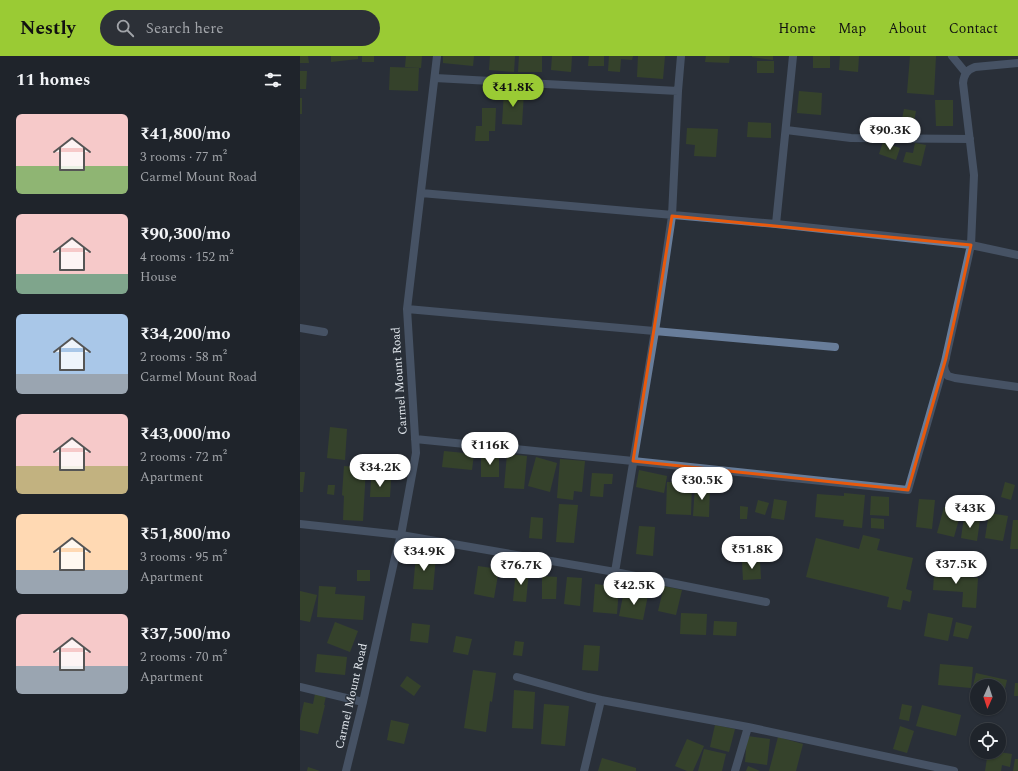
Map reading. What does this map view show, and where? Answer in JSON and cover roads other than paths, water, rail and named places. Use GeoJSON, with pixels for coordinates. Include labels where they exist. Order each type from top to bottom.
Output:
{"type":"FeatureCollection","features":[{"type":"Feature","properties":{"kind":"street","name":"Carmel Mount Road"},"geometry":{"type":"LineString","coordinates":[[346,771],[401,535],[416,453],[407,309],[437,56]]}},
{"type":"Feature","properties":{"kind":"street"},"geometry":{"type":"LineString","coordinates":[[615,572],[655,331],[672,216],[681,56]]}},
{"type":"Feature","properties":{"kind":"street"},"geometry":{"type":"LineString","coordinates":[[776,224],[793,56]]}},
{"type":"Feature","properties":{"kind":"street"},"geometry":{"type":"LineString","coordinates":[[952,56],[966,73]]}},
{"type":"Feature","properties":{"kind":"street"},"geometry":{"type":"LineString","coordinates":[[1018,63],[975,67],[969,69],[964,77],[963,82],[974,175],[971,245],[944,366],[948,376],[955,378],[1018,387]]}},
{"type":"Feature","properties":{"kind":"street"},"geometry":{"type":"LineString","coordinates":[[434,78],[678,91]]}},
{"type":"Feature","properties":{"kind":"street"},"geometry":{"type":"LineString","coordinates":[[786,130],[851,138],[970,139]]}},
{"type":"Feature","properties":{"kind":"street"},"geometry":{"type":"LineString","coordinates":[[421,193],[776,224],[971,245],[1018,255]]}},
{"type":"Feature","properties":{"kind":"street"},"geometry":{"type":"LineString","coordinates":[[407,309],[835,347]]}},
{"type":"Feature","properties":{"kind":"street"},"geometry":{"type":"LineString","coordinates":[[300,328],[324,332]]}},
{"type":"Feature","properties":{"kind":"street"},"geometry":{"type":"LineString","coordinates":[[415,439],[633,460],[908,490],[946,358]]}},
{"type":"Feature","properties":{"kind":"street"},"geometry":{"type":"LineString","coordinates":[[300,524],[401,535],[615,572],[766,602]]}},
{"type":"Feature","properties":{"kind":"street"},"geometry":{"type":"LineString","coordinates":[[517,677],[601,700],[748,727],[954,771]]}},
{"type":"Feature","properties":{"kind":"street"},"geometry":{"type":"LineString","coordinates":[[300,687],[363,702]]}},
{"type":"Feature","properties":{"kind":"street"},"geometry":{"type":"LineString","coordinates":[[584,771],[601,700]]}},
{"type":"Feature","properties":{"kind":"street"},"geometry":{"type":"LineString","coordinates":[[736,771],[748,727]]}}]}
